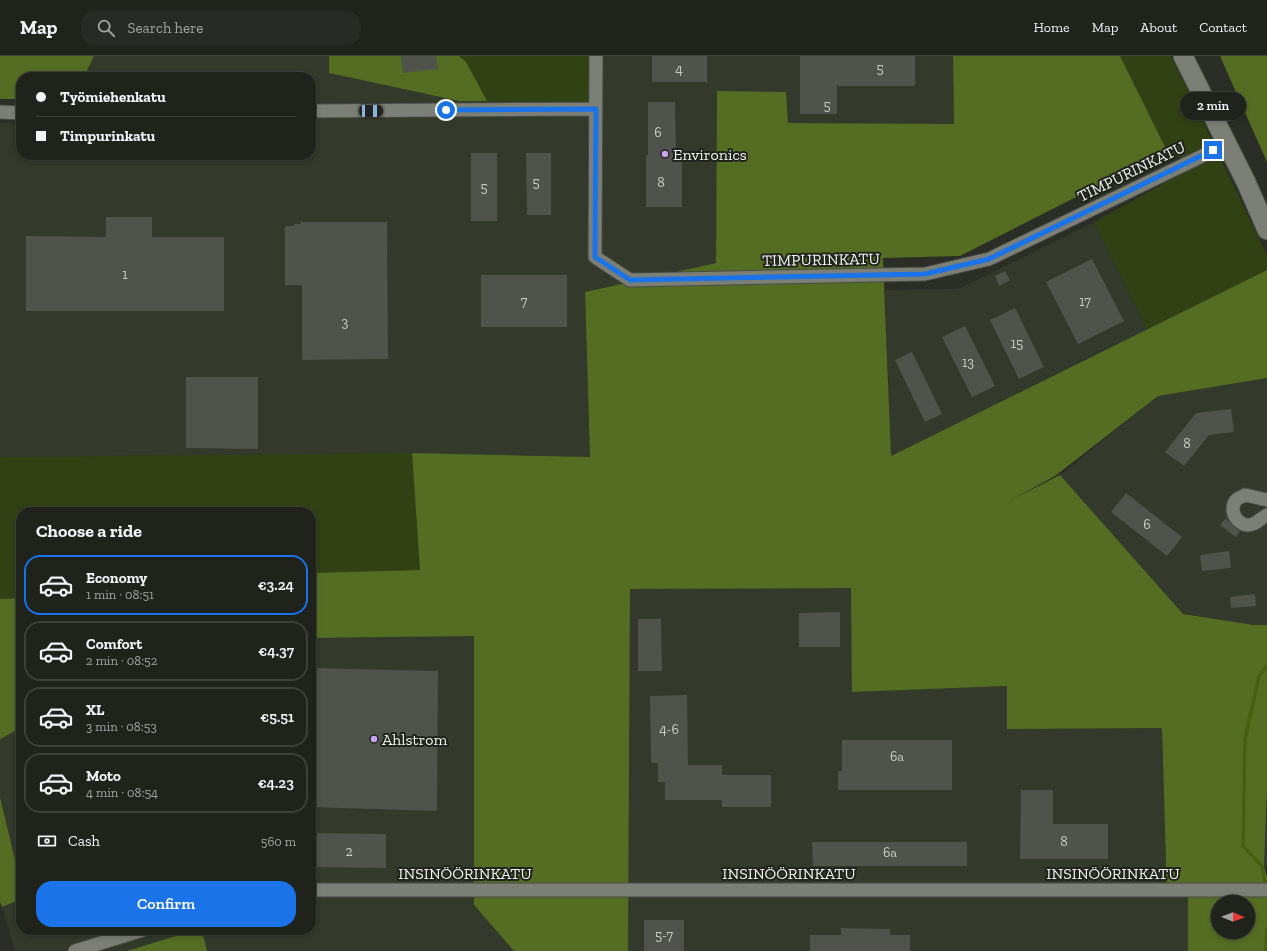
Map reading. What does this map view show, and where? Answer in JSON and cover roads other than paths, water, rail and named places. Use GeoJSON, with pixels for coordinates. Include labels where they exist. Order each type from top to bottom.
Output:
{"type":"FeatureCollection","features":[{"type":"Feature","properties":{"kind":"street","name":"TIMPURINKATU"},"geometry":{"type":"LineString","coordinates":[[596,56],[595,257],[630,280],[925,274],[989,259],[1227,144]]}},
{"type":"Feature","properties":{"kind":"street"},"geometry":{"type":"LineString","coordinates":[[1183,56],[1227,144],[1267,230]]}},
{"type":"Feature","properties":{"kind":"street"},"geometry":{"type":"LineString","coordinates":[[316,111],[596,109]]}},
{"type":"Feature","properties":{"kind":"street"},"geometry":{"type":"LineString","coordinates":[[0,112],[16,113]]}},
{"type":"Feature","properties":{"kind":"street"},"geometry":{"type":"LineString","coordinates":[[1267,500],[1245,495],[1237,500],[1233,510],[1235,518],[1242,524],[1252,524],[1267,515]]}},
{"type":"Feature","properties":{"kind":"street","name":"INSINÖÖRINKATU"},"geometry":{"type":"LineString","coordinates":[[316,890],[1267,890]]}},
{"type":"Feature","properties":{"kind":"street"},"geometry":{"type":"LineString","coordinates":[[75,951],[127,935]]}},
{"type":"Feature","properties":{"kind":"waterway"},"geometry":{"type":"LineString","coordinates":[[1265,881],[1262,866],[1243,846],[1245,739],[1259,676],[1267,666]]}},
{"type":"Feature","properties":{"kind":"waterway"},"geometry":{"type":"LineString","coordinates":[[1266,951],[1267,929]]}},
{"type":"Feature","properties":{"kind":"place","name":"Environics"},"geometry":{"type":"Point","coordinates":[665,154]}},
{"type":"Feature","properties":{"kind":"place","name":"Ahlstrom"},"geometry":{"type":"Point","coordinates":[374,739]}}]}
